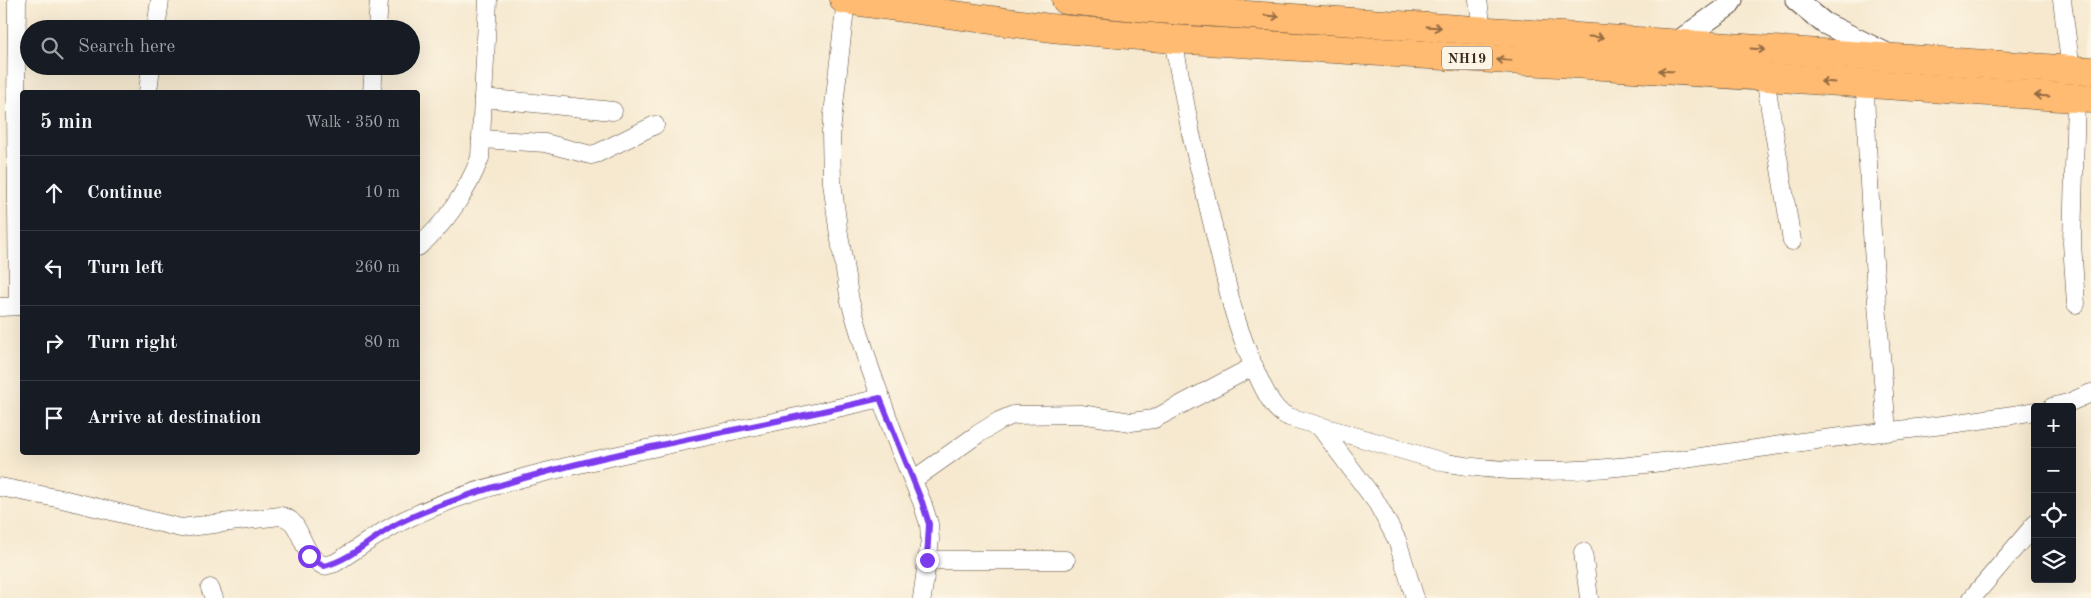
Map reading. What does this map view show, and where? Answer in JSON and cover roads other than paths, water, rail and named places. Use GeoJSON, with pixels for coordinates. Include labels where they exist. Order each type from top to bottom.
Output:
{"type":"FeatureCollection","features":[{"type":"Feature","properties":{"kind":"highway","name":"NH19"},"geometry":{"type":"LineString","coordinates":[[845,0],[1051,28],[1165,39],[2084,99]]}},
{"type":"Feature","properties":{"kind":"highway","name":"NH19"},"geometry":{"type":"LineString","coordinates":[[1066,0],[1158,9],[2081,70]]}},
{"type":"Feature","properties":{"kind":"highway"},"geometry":{"type":"LineString","coordinates":[[1158,9],[1165,39]]}},
{"type":"Feature","properties":{"kind":"street"},"geometry":{"type":"LineString","coordinates":[[0,307],[20,306],[8,198],[17,0]]}},
{"type":"Feature","properties":{"kind":"street"},"geometry":{"type":"LineString","coordinates":[[157,20],[160,0]]}},
{"type":"Feature","properties":{"kind":"street"},"geometry":{"type":"LineString","coordinates":[[378,20],[379,0]]}},
{"type":"Feature","properties":{"kind":"street"},"geometry":{"type":"LineString","coordinates":[[420,245],[436,231],[474,173],[480,158],[488,0]]}},
{"type":"Feature","properties":{"kind":"street"},"geometry":{"type":"LineString","coordinates":[[845,0],[831,132],[832,182],[850,301],[880,398],[929,524],[922,598]]}},
{"type":"Feature","properties":{"kind":"street"},"geometry":{"type":"LineString","coordinates":[[1478,0],[1482,30]]}},
{"type":"Feature","properties":{"kind":"street"},"geometry":{"type":"LineString","coordinates":[[1676,43],[1728,6],[1732,0]]}},
{"type":"Feature","properties":{"kind":"street"},"geometry":{"type":"LineString","coordinates":[[1796,0],[1824,23],[1898,59]]}},
{"type":"Feature","properties":{"kind":"street"},"geometry":{"type":"LineString","coordinates":[[2062,0],[2081,70]]}},
{"type":"Feature","properties":{"kind":"street"},"geometry":{"type":"LineString","coordinates":[[1165,39],[1191,134],[1232,306],[1254,366],[1267,394],[1279,411],[1289,417],[1447,463],[1471,467],[1538,472],[1579,470],[1671,460],[2031,412]]}},
{"type":"Feature","properties":{"kind":"street"},"geometry":{"type":"LineString","coordinates":[[148,90],[150,75]]}},
{"type":"Feature","properties":{"kind":"street"},"geometry":{"type":"LineString","coordinates":[[372,90],[373,75]]}},
{"type":"Feature","properties":{"kind":"street"},"geometry":{"type":"LineString","coordinates":[[1765,78],[1792,240]]}},
{"type":"Feature","properties":{"kind":"street"},"geometry":{"type":"LineString","coordinates":[[1865,85],[1872,242],[1888,432]]}},
{"type":"Feature","properties":{"kind":"street"},"geometry":{"type":"LineString","coordinates":[[483,98],[613,111]]}},
{"type":"Feature","properties":{"kind":"street"},"geometry":{"type":"LineString","coordinates":[[2076,304],[2072,234],[2084,99]]}},
{"type":"Feature","properties":{"kind":"street"},"geometry":{"type":"LineString","coordinates":[[481,139],[545,143],[598,154],[655,125]]}},
{"type":"Feature","properties":{"kind":"street"},"geometry":{"type":"LineString","coordinates":[[913,480],[978,434],[1000,420],[1013,415],[1081,414],[1131,422],[1154,419],[1254,366]]}},
{"type":"Feature","properties":{"kind":"street"},"geometry":{"type":"LineString","coordinates":[[2068,403],[2091,393]]}},
{"type":"Feature","properties":{"kind":"street"},"geometry":{"type":"LineString","coordinates":[[0,487],[62,499],[181,528],[280,516],[288,517],[294,522],[309,556],[324,566],[335,563],[413,516],[473,494],[578,464],[880,398]]}},
{"type":"Feature","properties":{"kind":"street"},"geometry":{"type":"LineString","coordinates":[[1320,427],[1381,510],[1397,540],[1415,598]]}},
{"type":"Feature","properties":{"kind":"street"},"geometry":{"type":"LineString","coordinates":[[1972,598],[2031,529]]}},
{"type":"Feature","properties":{"kind":"street"},"geometry":{"type":"LineString","coordinates":[[1583,552],[1589,598]]}},
{"type":"Feature","properties":{"kind":"street"},"geometry":{"type":"LineString","coordinates":[[927,560],[1066,560]]}}]}
